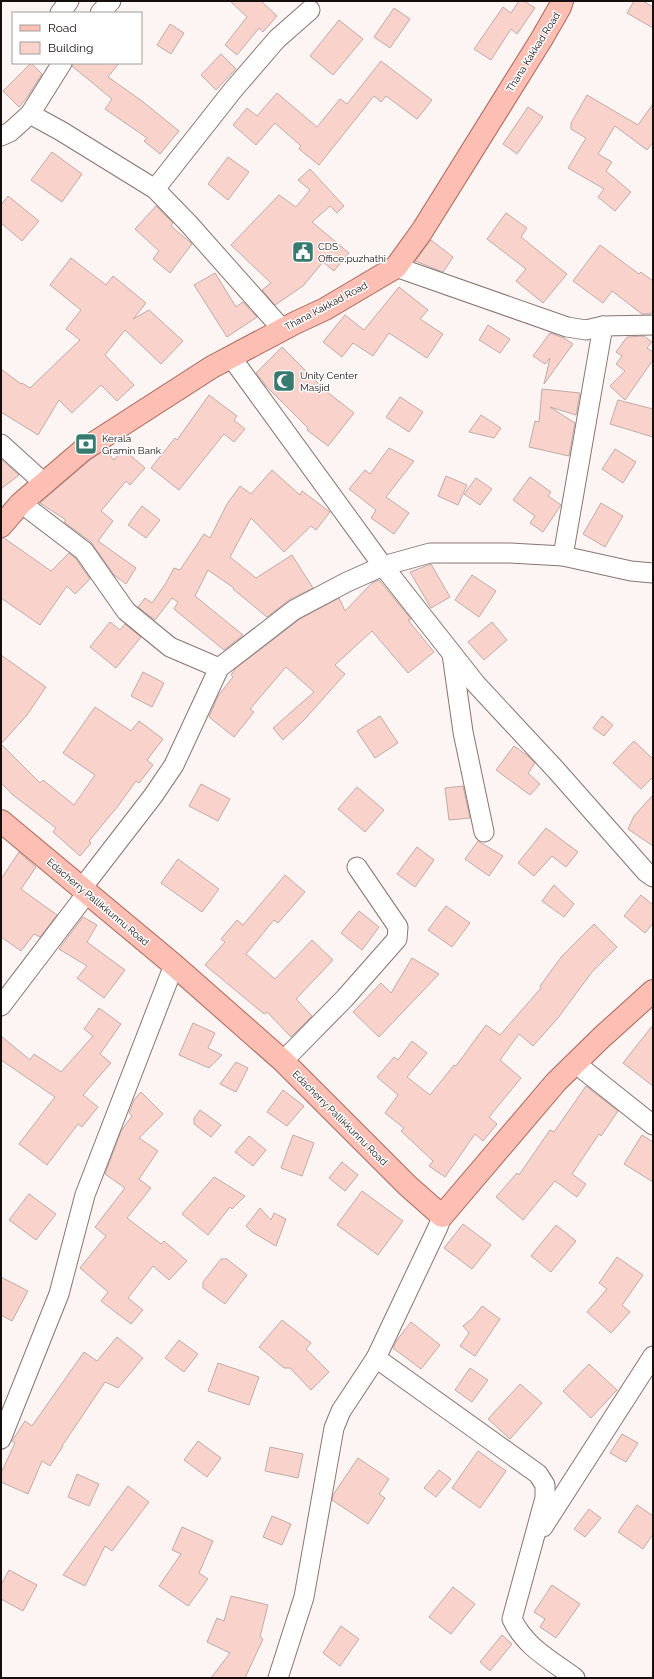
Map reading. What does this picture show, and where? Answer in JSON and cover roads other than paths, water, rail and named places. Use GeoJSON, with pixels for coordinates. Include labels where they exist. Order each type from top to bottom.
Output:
{"type":"FeatureCollection","features":[{"type":"Feature","properties":{"kind":"main road","name":"Thana Kakkad Road"},"geometry":{"type":"LineString","coordinates":[[1,526],[21,503],[83,450],[212,367],[325,309],[396,267],[422,231],[541,40],[562,1]]}},
{"type":"Feature","properties":{"kind":"main road","name":"Edacherry Pallikkunnu Road"},"geometry":{"type":"LineString","coordinates":[[1,821],[174,965],[283,1061],[408,1186],[442,1216]]}},
{"type":"Feature","properties":{"kind":"main road"},"geometry":{"type":"LineString","coordinates":[[442,1216],[505,1140],[556,1082],[653,991]]}},
{"type":"Feature","properties":{"kind":"street"},"geometry":{"type":"LineString","coordinates":[[61,12],[69,1]]}},
{"type":"Feature","properties":{"kind":"street"},"geometry":{"type":"LineString","coordinates":[[101,12],[112,1]]}},
{"type":"Feature","properties":{"kind":"street"},"geometry":{"type":"LineString","coordinates":[[155,189],[233,90],[277,39],[310,10]]}},
{"type":"Feature","properties":{"kind":"street"},"geometry":{"type":"LineString","coordinates":[[1,137],[10,132],[30,114],[58,65]]}},
{"type":"Feature","properties":{"kind":"street"},"geometry":{"type":"LineString","coordinates":[[30,114],[61,130],[155,189],[188,223],[282,330]]}},
{"type":"Feature","properties":{"kind":"street"},"geometry":{"type":"LineString","coordinates":[[396,267],[567,327],[586,330],[603,326],[653,325]]}},
{"type":"Feature","properties":{"kind":"street"},"geometry":{"type":"LineString","coordinates":[[563,556],[603,326]]}},
{"type":"Feature","properties":{"kind":"street"},"geometry":{"type":"LineString","coordinates":[[231,357],[383,566],[476,684],[551,765],[646,872],[653,877]]}},
{"type":"Feature","properties":{"kind":"street"},"geometry":{"type":"LineString","coordinates":[[1,444],[44,483]]}},
{"type":"Feature","properties":{"kind":"street"},"geometry":{"type":"LineString","coordinates":[[21,503],[84,551],[126,611],[170,647],[218,668]]}},
{"type":"Feature","properties":{"kind":"street"},"geometry":{"type":"LineString","coordinates":[[1,1006],[174,765],[218,668],[294,610],[383,566],[430,553],[510,553],[563,556],[631,571],[653,573]]}},
{"type":"Feature","properties":{"kind":"street"},"geometry":{"type":"LineString","coordinates":[[452,652],[463,732],[484,832]]}},
{"type":"Feature","properties":{"kind":"street"},"geometry":{"type":"LineString","coordinates":[[283,1061],[345,998],[397,939],[398,927],[357,867]]}},
{"type":"Feature","properties":{"kind":"street"},"geometry":{"type":"LineString","coordinates":[[1,1439],[59,1294],[85,1195],[174,965]]}},
{"type":"Feature","properties":{"kind":"street"},"geometry":{"type":"LineString","coordinates":[[575,1063],[653,1125]]}},
{"type":"Feature","properties":{"kind":"street"},"geometry":{"type":"LineString","coordinates":[[278,1678],[304,1597],[334,1428],[341,1411],[376,1358],[442,1216]]}},
{"type":"Feature","properties":{"kind":"street"},"geometry":{"type":"LineString","coordinates":[[533,1542],[653,1356]]}},
{"type":"Feature","properties":{"kind":"street"},"geometry":{"type":"LineString","coordinates":[[376,1358],[538,1474],[545,1484],[545,1498],[512,1618],[518,1631],[528,1643],[575,1678]]}},
{"type":"Feature","properties":{"kind":"place","name":"CDS Office,puzhathi"},"geometry":{"type":"Point","coordinates":[303,252]}},
{"type":"Feature","properties":{"kind":"place","name":"Unity Center Masjid"},"geometry":{"type":"Point","coordinates":[284,381]}},
{"type":"Feature","properties":{"kind":"place","name":"Kerala Gramin Bank"},"geometry":{"type":"Point","coordinates":[86,444]}}]}
